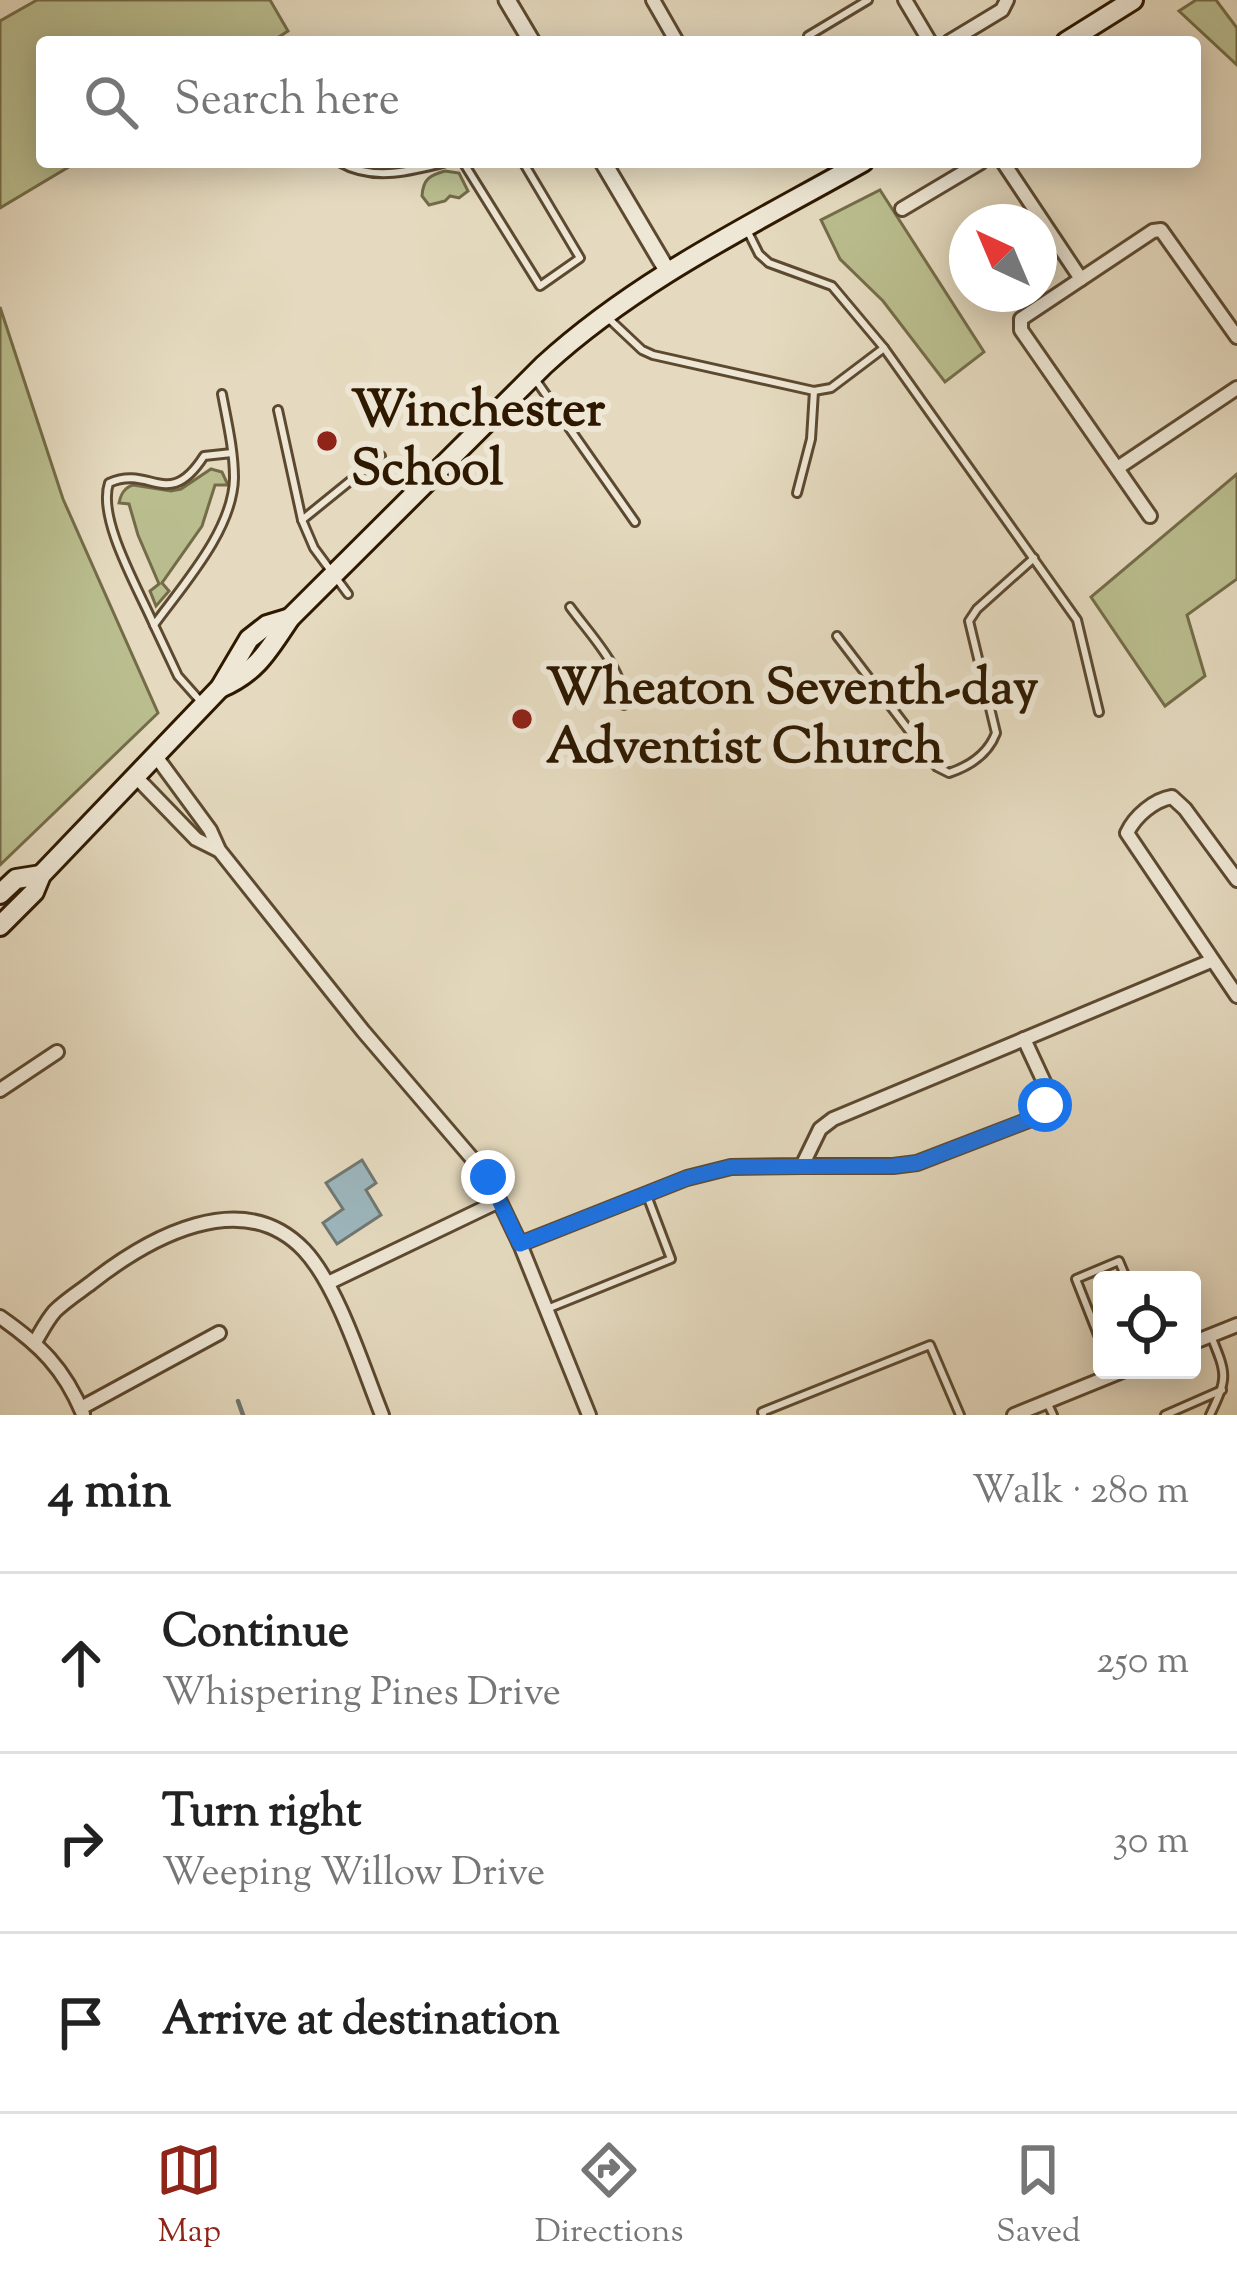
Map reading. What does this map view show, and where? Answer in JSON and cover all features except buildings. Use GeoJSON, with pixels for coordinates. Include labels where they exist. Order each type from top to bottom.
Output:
{"type":"FeatureCollection","features":[{"type":"Feature","properties":{"kind":"main road"},"geometry":{"type":"LineString","coordinates":[[1076,36],[1133,0]]}},
{"type":"Feature","properties":{"kind":"main road"},"geometry":{"type":"LineString","coordinates":[[0,926],[34,892],[41,875],[220,688],[249,639],[267,625],[290,618],[580,333],[668,272],[852,168]]}},
{"type":"Feature","properties":{"kind":"main road"},"geometry":{"type":"LineString","coordinates":[[0,893],[16,879],[41,875]]}},
{"type":"Feature","properties":{"kind":"street"},"geometry":{"type":"LineString","coordinates":[[507,0],[528,36]]}},
{"type":"Feature","properties":{"kind":"street"},"geometry":{"type":"LineString","coordinates":[[653,0],[674,36]]}},
{"type":"Feature","properties":{"kind":"street"},"geometry":{"type":"LineString","coordinates":[[905,0],[926,36]]}},
{"type":"Feature","properties":{"kind":"street"},"geometry":{"type":"LineString","coordinates":[[959,36],[1002,10],[1007,0]]}},
{"type":"Feature","properties":{"kind":"street"},"geometry":{"type":"LineString","coordinates":[[607,168],[668,272]]}},
{"type":"Feature","properties":{"kind":"street"},"geometry":{"type":"LineString","coordinates":[[902,209],[971,168]]}},
{"type":"Feature","properties":{"kind":"street"},"geometry":{"type":"LineString","coordinates":[[1008,168],[1081,279]]}},
{"type":"Feature","properties":{"kind":"street"},"geometry":{"type":"LineString","coordinates":[[1150,516],[1021,330],[1021,319],[1161,230],[1237,338]]}},
{"type":"Feature","properties":{"kind":"street"},"geometry":{"type":"LineString","coordinates":[[1119,467],[1237,388]]}},
{"type":"Feature","properties":{"kind":"street"},"geometry":{"type":"LineString","coordinates":[[155,755],[210,830],[219,850],[363,1031],[488,1177],[589,1415]]}},
{"type":"Feature","properties":{"kind":"street"},"geometry":{"type":"LineString","coordinates":[[136,778],[196,839],[219,850]]}},
{"type":"Feature","properties":{"kind":"street"},"geometry":{"type":"LineString","coordinates":[[1237,880],[1172,797],[1161,799],[1133,820],[1127,833],[1237,996]]}},
{"type":"Feature","properties":{"kind":"street"},"geometry":{"type":"LineString","coordinates":[[802,1166],[820,1130],[833,1118],[1211,961]]}},
{"type":"Feature","properties":{"kind":"street"},"geometry":{"type":"LineString","coordinates":[[520,1244],[687,1178],[731,1167],[917,1163],[1039,1116],[1050,1095],[1024,1039]]}},
{"type":"Feature","properties":{"kind":"street"},"geometry":{"type":"LineString","coordinates":[[0,1090],[57,1052]]}},
{"type":"Feature","properties":{"kind":"street"},"geometry":{"type":"LineString","coordinates":[[328,1283],[500,1201]]}},
{"type":"Feature","properties":{"kind":"street"},"geometry":{"type":"LineString","coordinates":[[34,1342],[54,1312],[155,1241],[195,1223],[231,1220],[267,1226],[301,1246],[328,1283],[382,1415]]}},
{"type":"Feature","properties":{"kind":"street"},"geometry":{"type":"LineString","coordinates":[[0,1317],[62,1371],[82,1412],[219,1333]]}},
{"type":"Feature","properties":{"kind":"street"},"geometry":{"type":"LineString","coordinates":[[1201,1340],[1237,1325]]}},
{"type":"Feature","properties":{"kind":"street"},"geometry":{"type":"LineString","coordinates":[[1014,1415],[1050,1408],[1104,1379]]}},
{"type":"Feature","properties":{"kind":"lane"},"geometry":{"type":"LineString","coordinates":[[808,36],[868,0]]}},
{"type":"Feature","properties":{"kind":"lane"},"geometry":{"type":"LineString","coordinates":[[349,168],[394,174],[420,168]]}},
{"type":"Feature","properties":{"kind":"lane"},"geometry":{"type":"LineString","coordinates":[[390,168],[394,174]]}},
{"type":"Feature","properties":{"kind":"lane"},"geometry":{"type":"LineString","coordinates":[[467,168],[540,286],[580,259],[527,168]]}},
{"type":"Feature","properties":{"kind":"lane"},"geometry":{"type":"LineString","coordinates":[[746,228],[769,263],[832,286],[884,348],[1077,620],[1099,712]]}},
{"type":"Feature","properties":{"kind":"lane"},"geometry":{"type":"LineString","coordinates":[[605,314],[653,355],[814,391],[831,388],[884,348]]}},
{"type":"Feature","properties":{"kind":"lane"},"geometry":{"type":"LineString","coordinates":[[533,376],[635,522]]}},
{"type":"Feature","properties":{"kind":"lane"},"geometry":{"type":"LineString","coordinates":[[797,493],[811,439],[814,391]]}},
{"type":"Feature","properties":{"kind":"lane"},"geometry":{"type":"LineString","coordinates":[[154,625],[207,552],[225,517],[234,482],[222,394]]}},
{"type":"Feature","properties":{"kind":"lane"},"geometry":{"type":"LineString","coordinates":[[278,410],[302,520],[314,548],[348,594]]}},
{"type":"Feature","properties":{"kind":"lane"},"geometry":{"type":"LineString","coordinates":[[204,706],[178,676],[154,625],[115,533],[105,495],[109,483],[124,476],[174,484],[194,471],[204,456],[232,453]]}},
{"type":"Feature","properties":{"kind":"lane"},"geometry":{"type":"LineString","coordinates":[[302,520],[381,456]]}},
{"type":"Feature","properties":{"kind":"lane"},"geometry":{"type":"LineString","coordinates":[[837,636],[937,767],[949,772],[969,766],[992,744],[996,733],[969,621],[1034,558]]}},
{"type":"Feature","properties":{"kind":"lane"},"geometry":{"type":"LineString","coordinates":[[570,608],[619,675],[624,705]]}},
{"type":"Feature","properties":{"kind":"lane"},"geometry":{"type":"LineString","coordinates":[[547,1309],[671,1259],[646,1193]]}},
{"type":"Feature","properties":{"kind":"lane"},"geometry":{"type":"LineString","coordinates":[[1095,1271],[1119,1261],[1123,1271]]}},
{"type":"Feature","properties":{"kind":"lane"},"geometry":{"type":"LineString","coordinates":[[1093,1272],[1076,1279],[1093,1315]]}},
{"type":"Feature","properties":{"kind":"lane"},"geometry":{"type":"LineString","coordinates":[[1210,1415],[1229,1377],[1211,1336]]}},
{"type":"Feature","properties":{"kind":"lane"},"geometry":{"type":"LineString","coordinates":[[763,1415],[930,1346],[960,1415]]}},
{"type":"Feature","properties":{"kind":"lane"},"geometry":{"type":"LineString","coordinates":[[1165,1415],[1222,1389]]}},
{"type":"Feature","properties":{"kind":"green space"},"geometry":{"type":"Polygon","coordinates":[[[37,0],[270,0],[288,31],[280,36],[36,36],[36,168],[67,168],[0,208],[0,21],[37,0]]]}},
{"type":"Feature","properties":{"kind":"green space"},"geometry":{"type":"Polygon","coordinates":[[[1196,0],[1216,0],[1237,28],[1237,65],[1179,11],[1196,0]]]}},
{"type":"Feature","properties":{"kind":"green space"},"geometry":{"type":"Polygon","coordinates":[[[459,173],[468,191],[429,205],[422,196],[424,185],[431,176],[459,173]]]}},
{"type":"Feature","properties":{"kind":"green space"},"geometry":{"type":"Polygon","coordinates":[[[880,190],[949,297],[949,312],[958,312],[984,352],[945,382],[883,301],[840,259],[821,220],[880,190]]]}},
{"type":"Feature","properties":{"kind":"green space"},"geometry":{"type":"Polygon","coordinates":[[[0,307],[63,499],[158,713],[0,865],[0,307]]]}},
{"type":"Feature","properties":{"kind":"green space"},"geometry":{"type":"Polygon","coordinates":[[[211,469],[222,472],[228,485],[215,485],[202,526],[162,583],[169,591],[156,606],[150,591],[159,584],[129,504],[119,503],[121,497],[133,485],[181,489],[211,469]]]}},
{"type":"Feature","properties":{"kind":"green space"},"geometry":{"type":"Polygon","coordinates":[[[1237,474],[1237,579],[1187,615],[1205,676],[1165,706],[1091,597],[1237,474]]]}},
{"type":"Feature","properties":{"kind":"water"},"geometry":{"type":"Polygon","coordinates":[[[362,1160],[376,1183],[366,1190],[381,1215],[337,1244],[323,1223],[343,1209],[326,1183],[362,1160]]]}},
{"type":"Feature","properties":{"kind":"waterway"},"geometry":{"type":"LineString","coordinates":[[238,1401],[243,1415]]}},
{"type":"Feature","properties":{"kind":"place","name":"Winchester School"},"geometry":{"type":"Point","coordinates":[327,441]}},
{"type":"Feature","properties":{"kind":"place","name":"Wheaton Seventh-day Adventist Church"},"geometry":{"type":"Point","coordinates":[522,719]}},
{"type":"Feature","properties":{"kind":"route"},"geometry":{"type":"LineString","coordinates":[[488,1177],[520,1244],[687,1178],[731,1167],[917,1163],[1039,1116],[1045,1105]]}}]}
